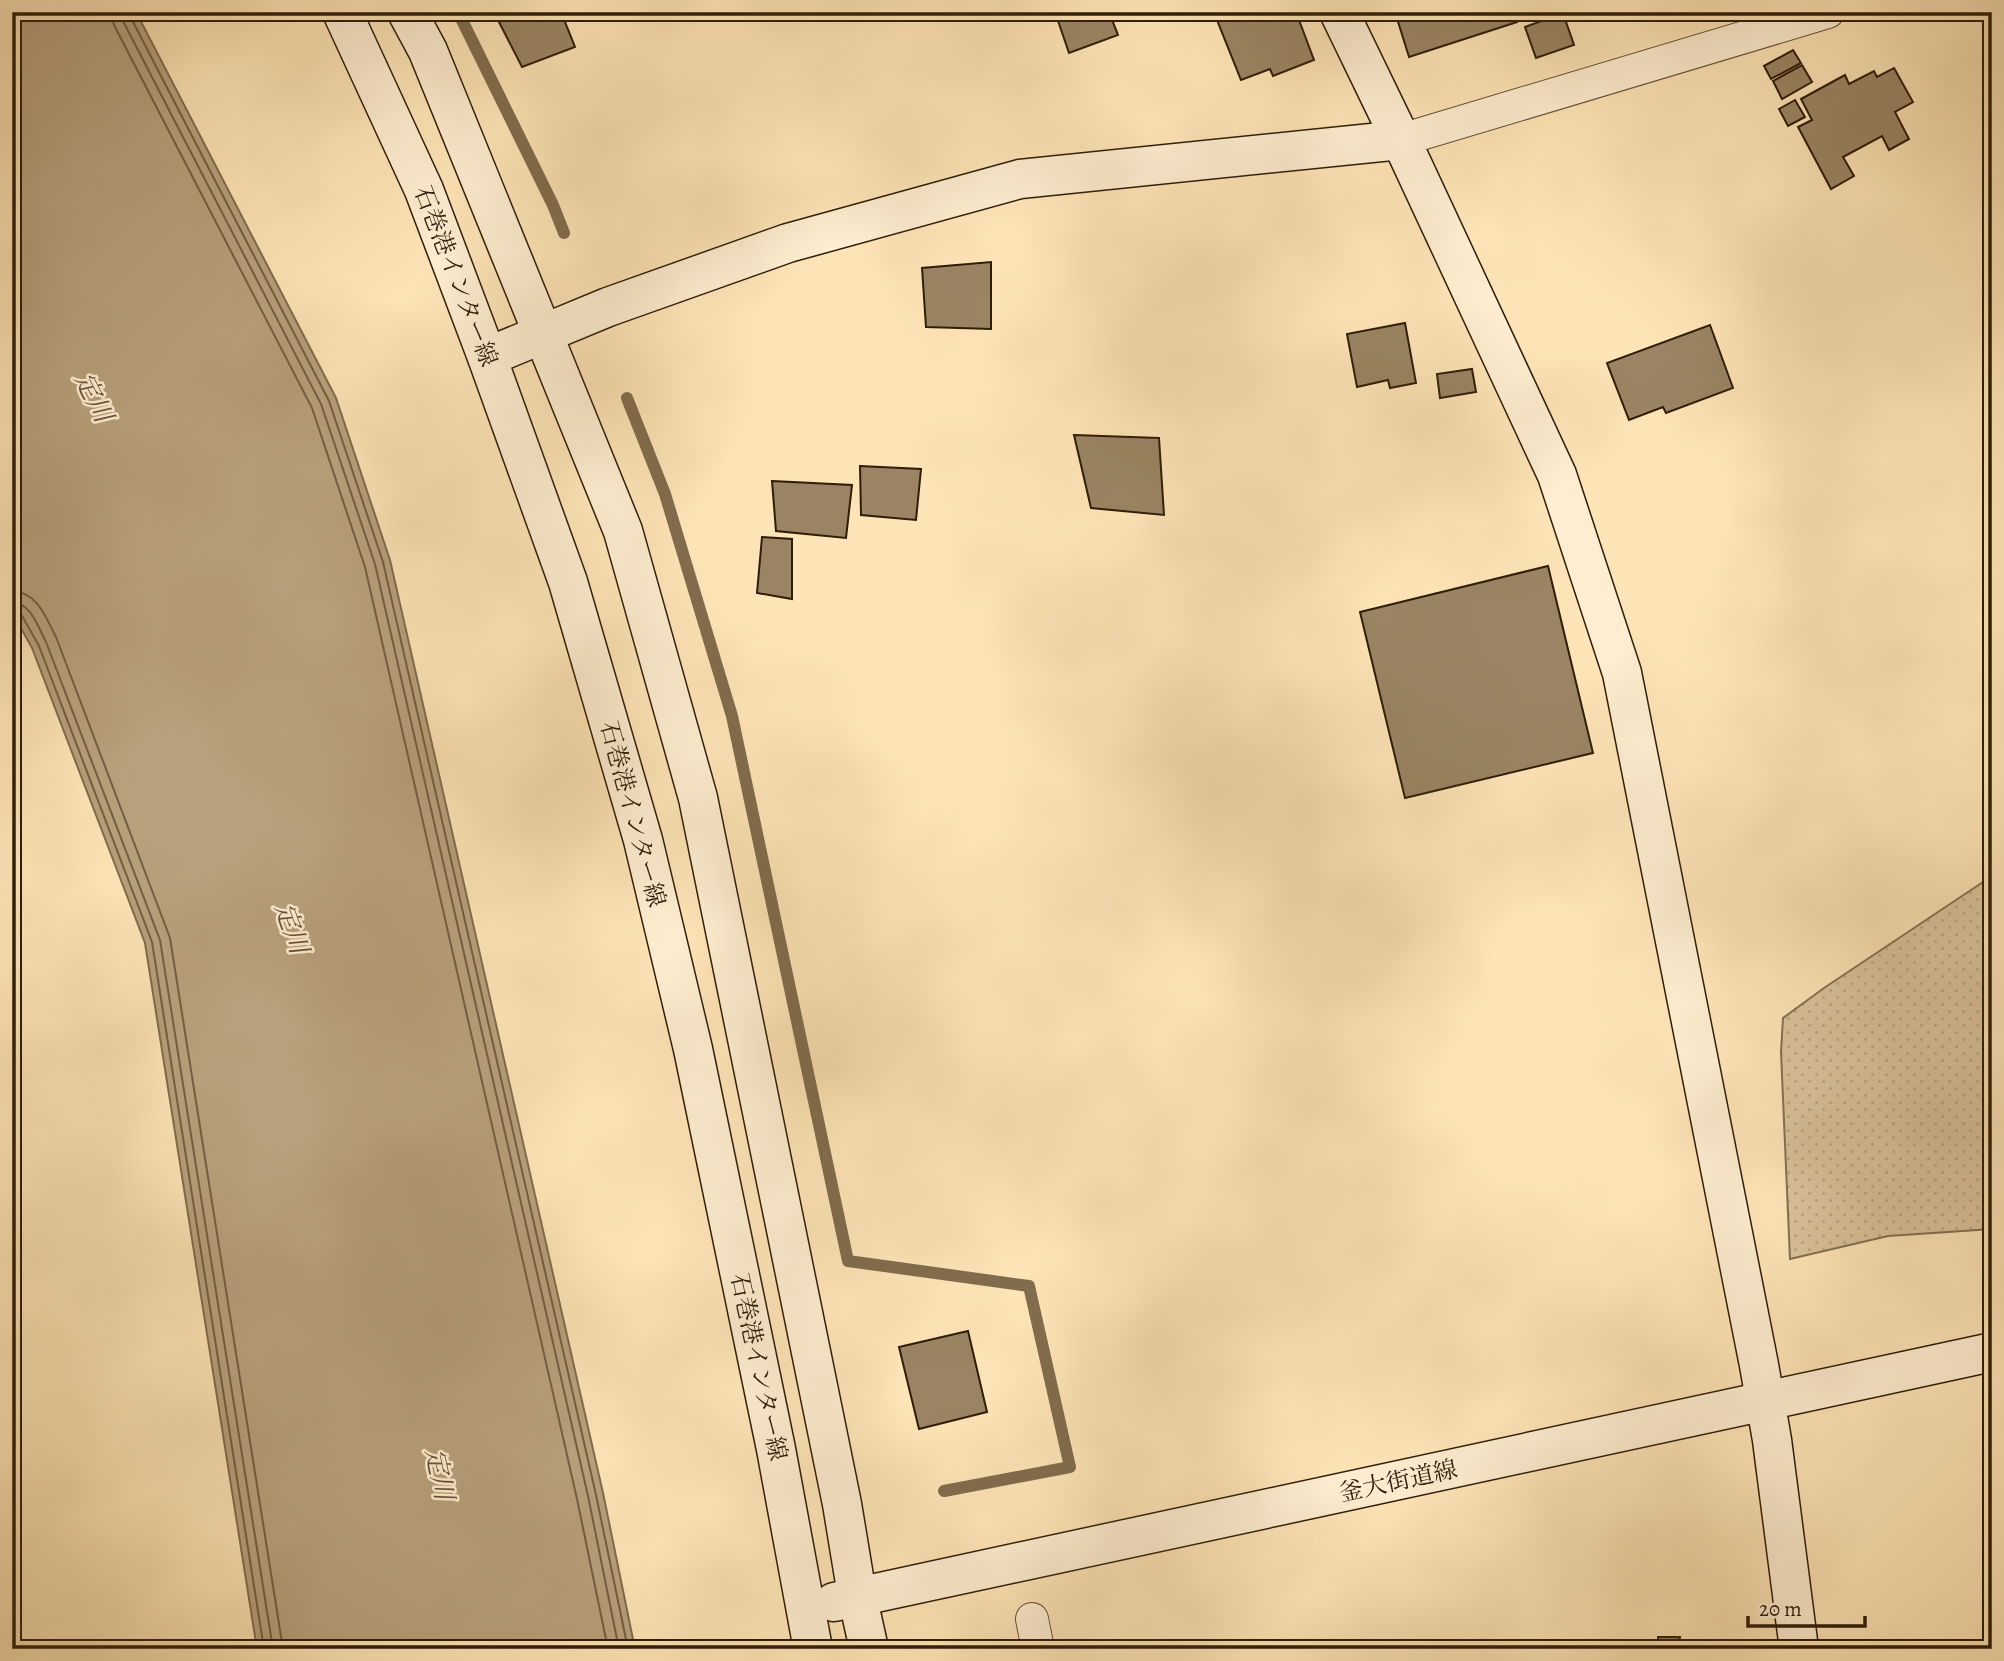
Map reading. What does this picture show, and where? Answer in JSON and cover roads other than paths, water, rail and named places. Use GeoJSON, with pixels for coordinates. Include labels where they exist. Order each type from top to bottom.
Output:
{"type":"FeatureCollection","features":[{"type":"Feature","properties":{"kind":"street","name":"石巻港インター線"},"geometry":{"type":"LineString","coordinates":[[342,12],[424,190],[487,357],[568,582],[643,840],[693,1049],[776,1449],[813,1649]]}},
{"type":"Feature","properties":{"kind":"street"},"geometry":{"type":"LineString","coordinates":[[407,12],[428,51],[623,531],[698,798],[869,1649]]}},
{"type":"Feature","properties":{"kind":"street"},"geometry":{"type":"LineString","coordinates":[[1339,12],[1557,475],[1622,673],[1765,1402],[1799,1649]]}},
{"type":"Feature","properties":{"kind":"street"},"geometry":{"type":"LineString","coordinates":[[487,357],[608,307],[788,243],[1020,179],[1401,140],[1828,12]]}},
{"type":"Feature","properties":{"kind":"street","name":"釜大街道線"},"geometry":{"type":"LineString","coordinates":[[804,1609],[857,1595],[1992,1352]]}},
{"type":"Feature","properties":{"kind":"water","name":"定川"},"geometry":{"type":"Polygon","coordinates":[[[12,12],[136,12],[336,398],[390,560],[603,1493],[635,1649],[257,1649],[145,943],[32,648],[12,612],[12,12]]]}},
{"type":"Feature","properties":{"kind":"waterway"},"geometry":{"type":"LineString","coordinates":[[458,12],[553,205],[564,233]]}},
{"type":"Feature","properties":{"kind":"waterway"},"geometry":{"type":"LineString","coordinates":[[627,398],[665,494],[732,716],[848,1261],[1029,1286],[1070,1467],[944,1491]]}}]}
